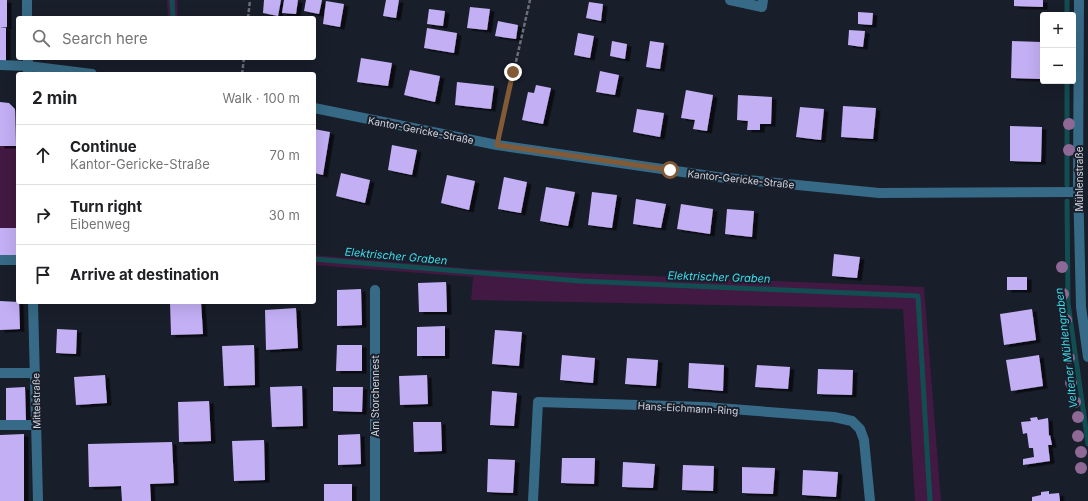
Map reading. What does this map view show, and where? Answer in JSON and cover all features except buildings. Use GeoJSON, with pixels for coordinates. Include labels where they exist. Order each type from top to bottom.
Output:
{"type":"FeatureCollection","features":[{"type":"Feature","properties":{"kind":"street"},"geometry":{"type":"LineString","coordinates":[[27,0],[27,16]]}},
{"type":"Feature","properties":{"kind":"street"},"geometry":{"type":"LineString","coordinates":[[730,0],[762,7],[762,0]]}},
{"type":"Feature","properties":{"kind":"street","name":"Mühlenstraße"},"geometry":{"type":"LineString","coordinates":[[1079,0],[1081,307],[1088,358]]}},
{"type":"Feature","properties":{"kind":"street"},"geometry":{"type":"LineString","coordinates":[[0,65],[28,66],[76,72]]}},
{"type":"Feature","properties":{"kind":"street","name":"Kantor-Gericke-Straße"},"geometry":{"type":"LineString","coordinates":[[316,108],[497,145],[717,177],[879,193],[1081,185]]}},
{"type":"Feature","properties":{"kind":"street"},"geometry":{"type":"LineString","coordinates":[[0,260],[16,260]]}},
{"type":"Feature","properties":{"kind":"street","name":"Am Storchennest"},"geometry":{"type":"LineString","coordinates":[[375,290],[375,501]]}},
{"type":"Feature","properties":{"kind":"street","name":"Mittelstraße"},"geometry":{"type":"LineString","coordinates":[[33,304],[38,501]]}},
{"type":"Feature","properties":{"kind":"street"},"geometry":{"type":"LineString","coordinates":[[0,373],[35,373]]}},
{"type":"Feature","properties":{"kind":"street","name":"Hans-Eichmann-Ring"},"geometry":{"type":"LineString","coordinates":[[533,501],[538,402],[705,408],[834,417],[852,421],[860,429],[864,440],[870,501]]}},
{"type":"Feature","properties":{"kind":"street"},"geometry":{"type":"LineString","coordinates":[[0,426],[36,425]]}},
{"type":"Feature","properties":{"kind":"path"},"geometry":{"type":"LineString","coordinates":[[248,16],[250,0]]}},
{"type":"Feature","properties":{"kind":"path"},"geometry":{"type":"LineString","coordinates":[[497,145],[530,0]]}},
{"type":"Feature","properties":{"kind":"path"},"geometry":{"type":"LineString","coordinates":[[242,72],[244,60]]}},
{"type":"Feature","properties":{"kind":"shaded area"},"geometry":{"type":"Polygon","coordinates":[[[167,0],[177,0],[178,16],[168,16],[167,0]]]}},
{"type":"Feature","properties":{"kind":"shaded area"},"geometry":{"type":"Polygon","coordinates":[[[0,146],[16,146],[16,228],[0,228],[0,146]]]}},
{"type":"Feature","properties":{"kind":"shaded area"},"geometry":{"type":"Polygon","coordinates":[[[316,255],[474,269],[924,287],[941,501],[915,501],[903,309],[471,300],[473,277],[316,265],[316,255]]]}},
{"type":"Feature","properties":{"kind":"waterway","name":"Elektrischer Graben"},"geometry":{"type":"LineString","coordinates":[[172,0],[173,16]]}},
{"type":"Feature","properties":{"kind":"waterway","name":"Veltener Mühlengraben"},"geometry":{"type":"LineString","coordinates":[[1067,0],[1067,12]]}},
{"type":"Feature","properties":{"kind":"waterway","name":"Veltener Mühlengraben"},"geometry":{"type":"LineString","coordinates":[[1067,84],[1067,185]]}},
{"type":"Feature","properties":{"kind":"waterway","name":"Veltener Mühlengraben"},"geometry":{"type":"LineString","coordinates":[[1067,201],[1068,303],[1088,444]]}},
{"type":"Feature","properties":{"kind":"waterway","name":"Elektrischer Graben"},"geometry":{"type":"LineString","coordinates":[[316,259],[580,281],[918,296],[930,501]]}},
{"type":"Feature","properties":{"kind":"route"},"geometry":{"type":"LineString","coordinates":[[513,72],[497,145],[670,170]]}}]}
